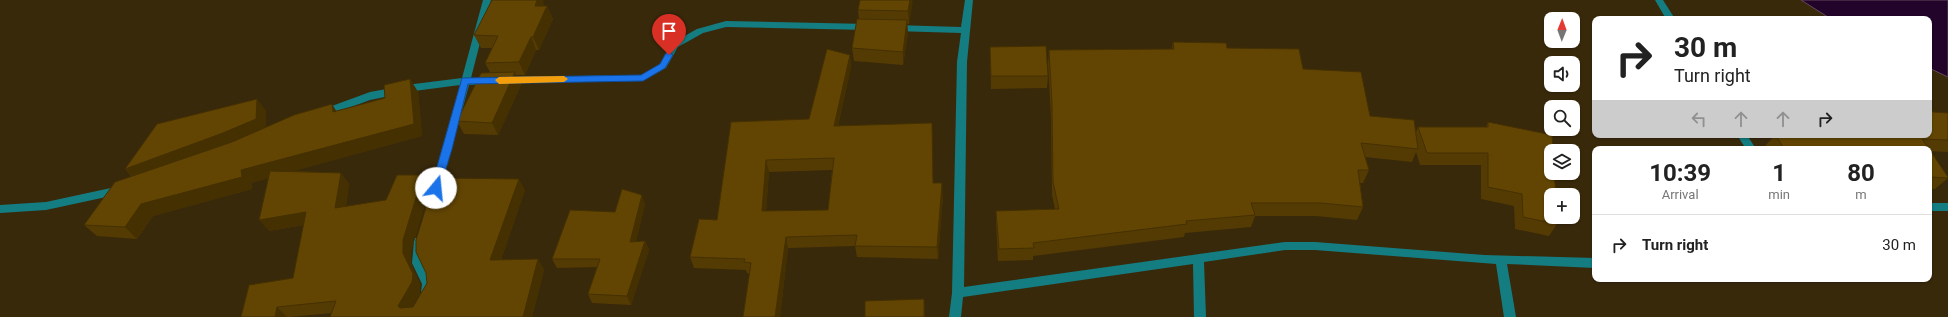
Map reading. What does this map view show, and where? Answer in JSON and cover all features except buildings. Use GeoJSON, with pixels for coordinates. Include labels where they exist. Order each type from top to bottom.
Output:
{"type":"FeatureCollection","features":[{"type":"Feature","properties":{"kind":"street"},"geometry":{"type":"LineString","coordinates":[[433,198],[448,149],[487,0]]}},
{"type":"Feature","properties":{"kind":"street"},"geometry":{"type":"LineString","coordinates":[[955,317],[958,293],[962,62],[969,0]]}},
{"type":"Feature","properties":{"kind":"street"},"geometry":{"type":"LineString","coordinates":[[1659,0],[1669,16]]}},
{"type":"Feature","properties":{"kind":"street"},"geometry":{"type":"LineString","coordinates":[[311,118],[369,97],[426,86],[465,81],[643,78],[662,66],[675,45],[700,32],[726,24],[965,30]]}},
{"type":"Feature","properties":{"kind":"street"},"geometry":{"type":"LineString","coordinates":[[0,209],[46,206],[129,189]]}},
{"type":"Feature","properties":{"kind":"street"},"geometry":{"type":"LineString","coordinates":[[1932,207],[1948,207]]}},
{"type":"Feature","properties":{"kind":"street"},"geometry":{"type":"LineString","coordinates":[[414,317],[427,293],[427,284],[417,264],[417,252],[422,234]]}},
{"type":"Feature","properties":{"kind":"street"},"geometry":{"type":"LineString","coordinates":[[958,293],[1285,246],[1315,246],[1501,259],[1592,263]]}},
{"type":"Feature","properties":{"kind":"street"},"geometry":{"type":"LineString","coordinates":[[1198,258],[1200,317]]}},
{"type":"Feature","properties":{"kind":"street"},"geometry":{"type":"LineString","coordinates":[[1501,259],[1510,317]]}},
{"type":"Feature","properties":{"kind":"shaded area"},"geometry":{"type":"Polygon","coordinates":[[[1801,0],[1948,0],[1948,77],[1932,69],[1932,16],[1826,16],[1801,0]]]}},
{"type":"Feature","properties":{"kind":"slow traffic"},"geometry":{"type":"LineString","coordinates":[[499,80],[564,79]]}},
{"type":"Feature","properties":{"kind":"route"},"geometry":{"type":"LineString","coordinates":[[436,188],[448,149],[465,81],[643,78],[662,66],[669,55]]}}]}
